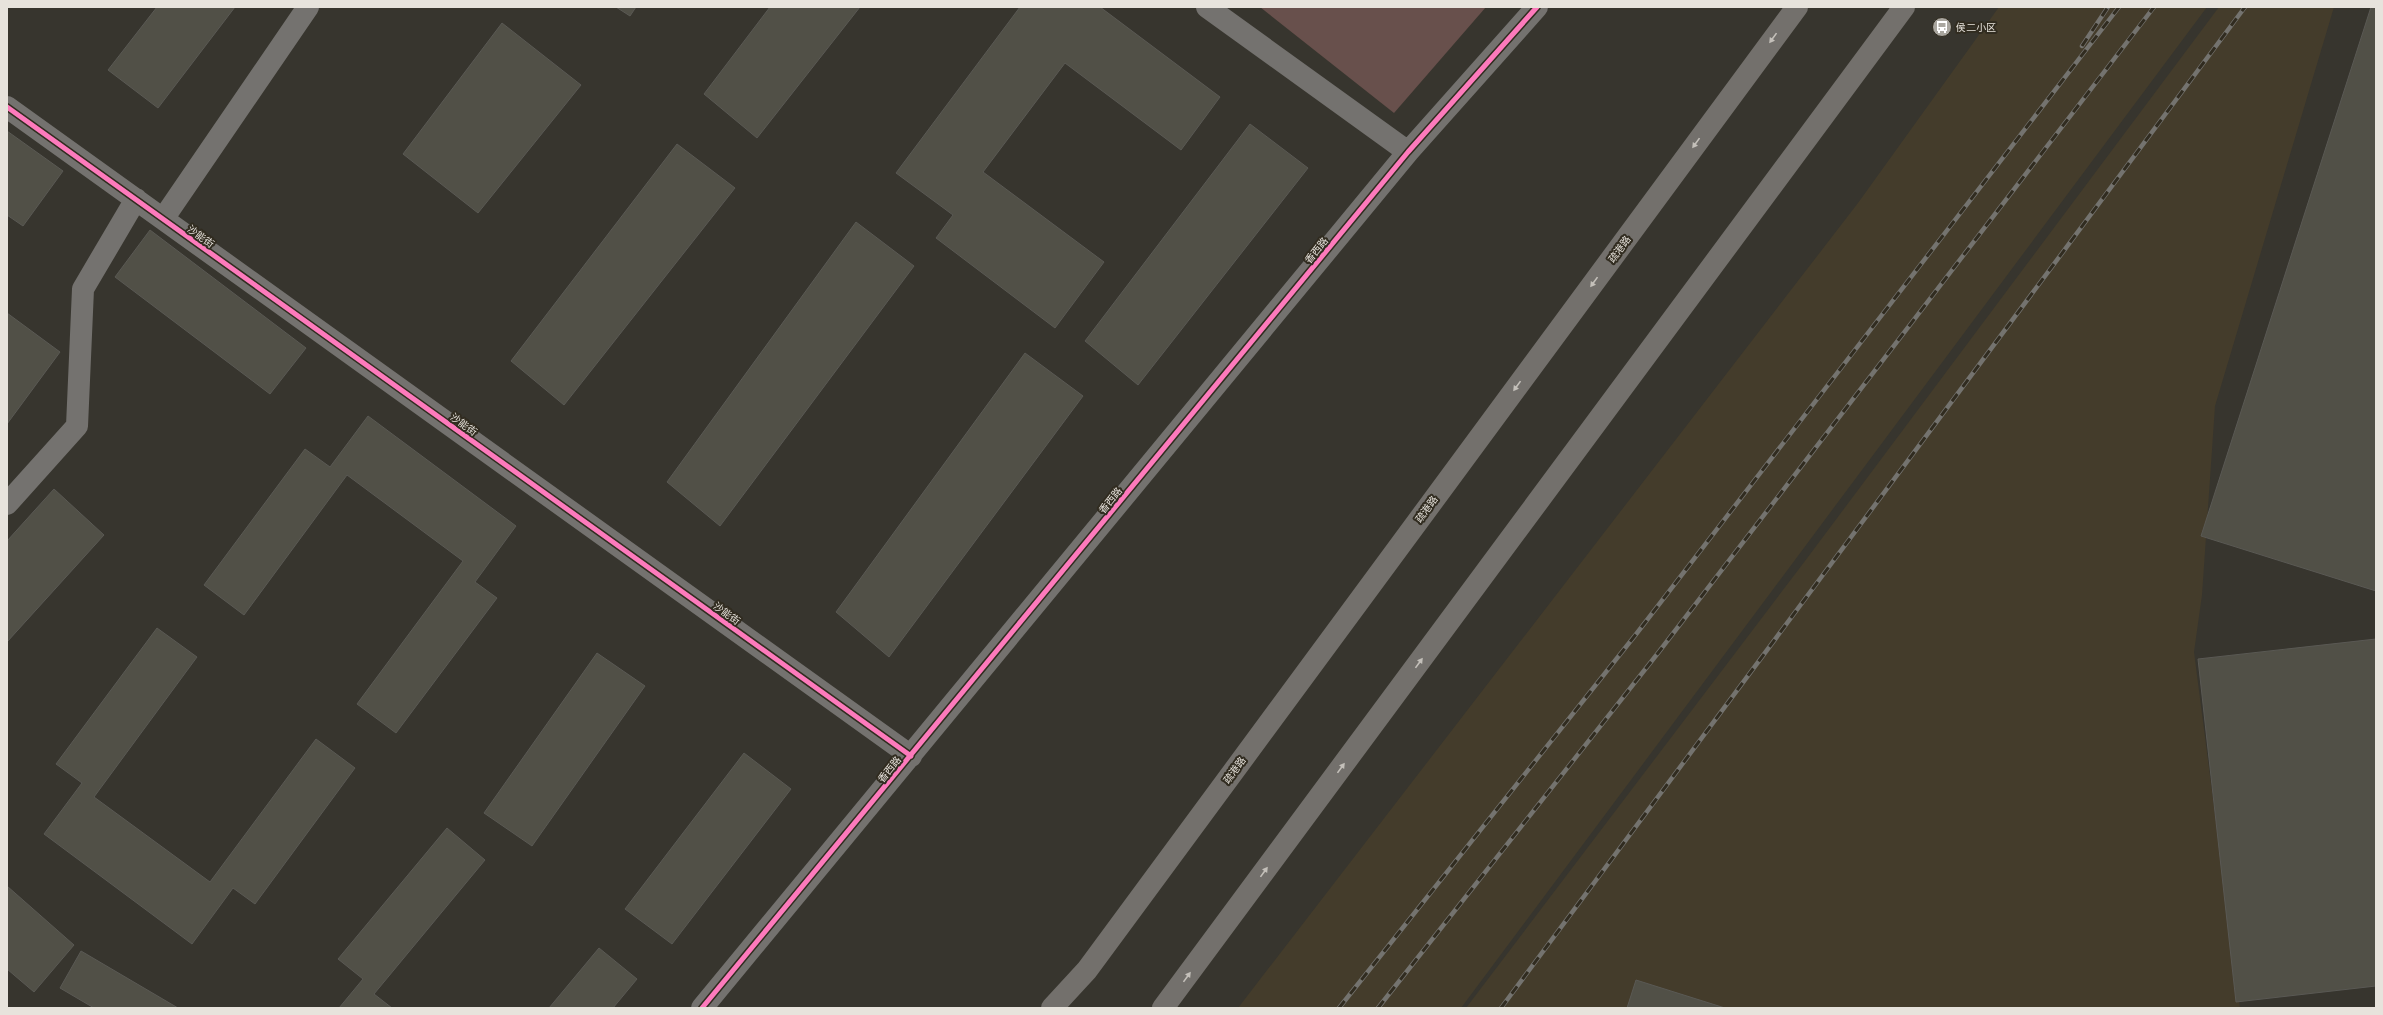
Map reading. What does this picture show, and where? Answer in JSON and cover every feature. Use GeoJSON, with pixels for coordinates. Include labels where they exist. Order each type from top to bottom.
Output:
{"type":"FeatureCollection","features":[{"type":"Feature","properties":{"kind":"highway","name":"疏港路"},"geometry":{"type":"LineString","coordinates":[[1052,1008],[1087,970],[1796,7]]}},
{"type":"Feature","properties":{"kind":"highway"},"geometry":{"type":"LineString","coordinates":[[1163,1008],[1904,7]]}},
{"type":"Feature","properties":{"kind":"street"},"geometry":{"type":"LineString","coordinates":[[162,219],[308,7]]}},
{"type":"Feature","properties":{"kind":"street"},"geometry":{"type":"LineString","coordinates":[[1207,7],[1408,152]]}},
{"type":"Feature","properties":{"kind":"street","name":"香西路"},"geometry":{"type":"LineString","coordinates":[[702,1008],[1408,152],[1537,7]]}},
{"type":"Feature","properties":{"kind":"street","name":"沙能街"},"geometry":{"type":"LineString","coordinates":[[7,107],[911,756]]}},
{"type":"Feature","properties":{"kind":"street"},"geometry":{"type":"LineString","coordinates":[[7,504],[77,426],[83,289],[136,200]]}},
{"type":"Feature","properties":{"kind":"shaded area"},"geometry":{"type":"Polygon","coordinates":[[[1260,7],[1486,7],[1394,113],[1260,7]]]}},
{"type":"Feature","properties":{"kind":"shaded area"},"geometry":{"type":"Polygon","coordinates":[[[1999,7],[2207,7],[1461,1008],[1238,1008],[1858,203],[1999,7]]]}},
{"type":"Feature","properties":{"kind":"shaded area"},"geometry":{"type":"Polygon","coordinates":[[[2219,7],[2334,7],[2215,406],[2202,595],[2194,652],[2240,1008],[1466,1008],[1805,561],[2219,7]]]}},
{"type":"Feature","properties":{"kind":"building"},"geometry":{"type":"Polygon","coordinates":[[[157,7],[235,7],[158,108],[108,70],[157,7]]]}},
{"type":"Feature","properties":{"kind":"building"},"geometry":{"type":"Polygon","coordinates":[[[616,7],[636,7],[630,16],[616,7]]]}},
{"type":"Feature","properties":{"kind":"building"},"geometry":{"type":"Polygon","coordinates":[[[770,7],[860,7],[757,138],[704,94],[770,7]]]}},
{"type":"Feature","properties":{"kind":"building"},"geometry":{"type":"Polygon","coordinates":[[[1020,7],[1100,7],[1220,97],[1181,150],[1065,63],[983,172],[1104,262],[1055,328],[936,238],[953,215],[896,173],[1020,7]]]}},
{"type":"Feature","properties":{"kind":"building"},"geometry":{"type":"Polygon","coordinates":[[[2371,7],[2376,7],[2376,591],[2201,536],[2371,7]]]}},
{"type":"Feature","properties":{"kind":"building"},"geometry":{"type":"Polygon","coordinates":[[[502,23],[581,85],[478,213],[403,154],[502,23]]]}},
{"type":"Feature","properties":{"kind":"building"},"geometry":{"type":"Polygon","coordinates":[[[1250,124],[1308,168],[1138,385],[1085,341],[1250,124]]]}},
{"type":"Feature","properties":{"kind":"building"},"geometry":{"type":"Polygon","coordinates":[[[7,131],[63,171],[23,226],[7,215],[7,131]]]}},
{"type":"Feature","properties":{"kind":"building"},"geometry":{"type":"Polygon","coordinates":[[[677,144],[735,188],[564,405],[511,361],[677,144]]]}},
{"type":"Feature","properties":{"kind":"building"},"geometry":{"type":"Polygon","coordinates":[[[856,222],[914,266],[720,526],[667,482],[856,222]]]}},
{"type":"Feature","properties":{"kind":"building"},"geometry":{"type":"Polygon","coordinates":[[[150,230],[306,348],[270,394],[115,277],[150,230]]]}},
{"type":"Feature","properties":{"kind":"building"},"geometry":{"type":"Polygon","coordinates":[[[7,313],[60,352],[7,424],[7,313]]]}},
{"type":"Feature","properties":{"kind":"building"},"geometry":{"type":"Polygon","coordinates":[[[1025,353],[1083,396],[889,657],[836,612],[1025,353]]]}},
{"type":"Feature","properties":{"kind":"building"},"geometry":{"type":"Polygon","coordinates":[[[368,416],[516,526],[475,582],[497,598],[396,733],[357,704],[463,561],[347,475],[244,615],[204,585],[305,449],[330,467],[368,416]]]}},
{"type":"Feature","properties":{"kind":"building"},"geometry":{"type":"Polygon","coordinates":[[[54,489],[104,535],[7,642],[7,541],[54,489]]]}},
{"type":"Feature","properties":{"kind":"building"},"geometry":{"type":"Polygon","coordinates":[[[157,628],[197,657],[94,797],[210,882],[316,739],[355,768],[255,904],[233,888],[192,944],[44,834],[82,783],[56,764],[157,628]]]}},
{"type":"Feature","properties":{"kind":"building"},"geometry":{"type":"Polygon","coordinates":[[[2376,639],[2376,986],[2236,1002],[2198,659],[2376,639]]]}},
{"type":"Feature","properties":{"kind":"building"},"geometry":{"type":"Polygon","coordinates":[[[597,653],[645,686],[532,846],[484,813],[597,653]]]}},
{"type":"Feature","properties":{"kind":"building"},"geometry":{"type":"Polygon","coordinates":[[[744,753],[791,789],[672,944],[625,909],[744,753]]]}},
{"type":"Feature","properties":{"kind":"building"},"geometry":{"type":"Polygon","coordinates":[[[447,828],[485,860],[374,994],[392,1008],[339,1008],[363,979],[338,959],[447,828]]]}},
{"type":"Feature","properties":{"kind":"building"},"geometry":{"type":"Polygon","coordinates":[[[7,886],[74,945],[34,992],[7,969],[7,886]]]}},
{"type":"Feature","properties":{"kind":"building"},"geometry":{"type":"Polygon","coordinates":[[[599,948],[637,979],[613,1008],[549,1008],[599,948]]]}},
{"type":"Feature","properties":{"kind":"building"},"geometry":{"type":"Polygon","coordinates":[[[81,951],[178,1008],[94,1008],[60,988],[81,951]]]}},
{"type":"Feature","properties":{"kind":"building"},"geometry":{"type":"Polygon","coordinates":[[[1636,980],[1725,1008],[1627,1008],[1636,980]]]}},
{"type":"Feature","properties":{"kind":"railway"},"geometry":{"type":"LineString","coordinates":[[2082,46],[2108,7]]}},
{"type":"Feature","properties":{"kind":"railway"},"geometry":{"type":"LineString","coordinates":[[1339,1008],[1637,633],[2119,7]]}},
{"type":"Feature","properties":{"kind":"railway"},"geometry":{"type":"LineString","coordinates":[[1378,1008],[1658,653],[2154,7]]}},
{"type":"Feature","properties":{"kind":"railway"},"geometry":{"type":"LineString","coordinates":[[1501,1008],[2245,7]]}},
{"type":"Feature","properties":{"kind":"cycle path"},"geometry":{"type":"LineString","coordinates":[[702,1008],[1408,152],[1537,7]]}},
{"type":"Feature","properties":{"kind":"cycle path"},"geometry":{"type":"LineString","coordinates":[[7,107],[911,756]]}},
{"type":"Feature","properties":{"kind":"place","name":"侯二小区"},"geometry":{"type":"Point","coordinates":[1942,27]}}]}
